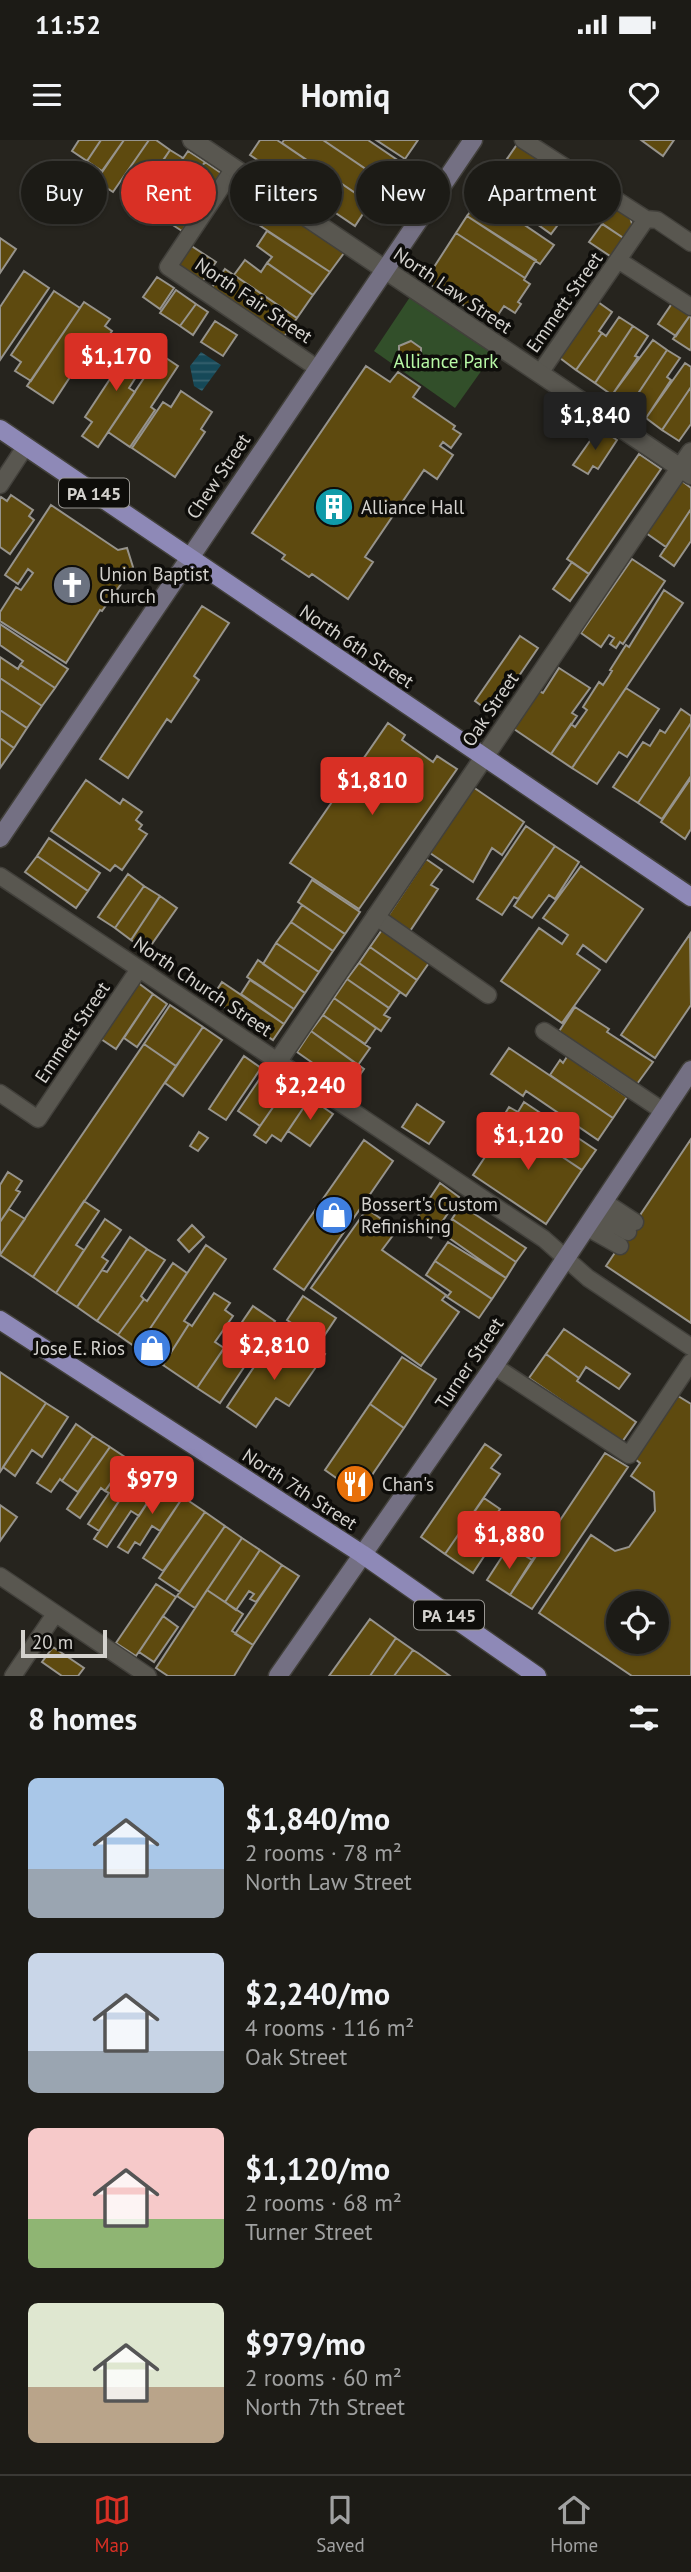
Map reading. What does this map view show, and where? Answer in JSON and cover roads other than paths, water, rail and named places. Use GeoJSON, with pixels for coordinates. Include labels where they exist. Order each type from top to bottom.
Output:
{"type":"FeatureCollection","features":[{"type":"Feature","properties":{"kind":"main road","name":"North 6th Street"},"geometry":{"type":"LineString","coordinates":[[0,429],[691,897]]}},
{"type":"Feature","properties":{"kind":"main road","name":"North 7th Street"},"geometry":{"type":"LineString","coordinates":[[0,1320],[362,1554],[537,1676]]}},
{"type":"Feature","properties":{"kind":"street","name":"North Law Street"},"geometry":{"type":"LineString","coordinates":[[192,140],[230,165]]}},
{"type":"Feature","properties":{"kind":"street","name":"Chew Street"},"geometry":{"type":"LineString","coordinates":[[0,838],[473,140]]}},
{"type":"Feature","properties":{"kind":"street","name":"North Law Street"},"geometry":{"type":"LineString","coordinates":[[317,224],[686,472]]}},
{"type":"Feature","properties":{"kind":"street","name":"Oak Street"},"geometry":{"type":"LineString","coordinates":[[278,1061],[484,756],[686,472],[691,452]]}},
{"type":"Feature","properties":{"kind":"street","name":"Turner Street"},"geometry":{"type":"LineString","coordinates":[[278,1676],[494,1366],[691,1070]]}},
{"type":"Feature","properties":{"kind":"lane"},"geometry":{"type":"LineString","coordinates":[[523,140],[646,219],[657,220],[691,243]]}},
{"type":"Feature","properties":{"kind":"lane","name":"North Fair Street"},"geometry":{"type":"LineString","coordinates":[[230,174],[168,267],[317,368]]}},
{"type":"Feature","properties":{"kind":"lane","name":"Emmett Street"},"geometry":{"type":"LineString","coordinates":[[540,373],[646,219]]}},
{"type":"Feature","properties":{"kind":"lane"},"geometry":{"type":"LineString","coordinates":[[618,260],[691,307]]}},
{"type":"Feature","properties":{"kind":"lane"},"geometry":{"type":"LineString","coordinates":[[0,485],[26,447]]}},
{"type":"Feature","properties":{"kind":"lane","name":"North Church Street"},"geometry":{"type":"LineString","coordinates":[[0,876],[544,1238],[588,1278],[691,1347]]}},
{"type":"Feature","properties":{"kind":"lane"},"geometry":{"type":"LineString","coordinates":[[375,916],[488,995]]}},
{"type":"Feature","properties":{"kind":"lane","name":"Emmett Street"},"geometry":{"type":"LineString","coordinates":[[0,1093],[38,1119],[139,969]]}},
{"type":"Feature","properties":{"kind":"lane"},"geometry":{"type":"LineString","coordinates":[[544,1031],[663,1111]]}},
{"type":"Feature","properties":{"kind":"lane"},"geometry":{"type":"LineString","coordinates":[[595,1214],[628,1233],[595,1214]]}},
{"type":"Feature","properties":{"kind":"lane"},"geometry":{"type":"LineString","coordinates":[[494,1366],[629,1455],[691,1362]]}},
{"type":"Feature","properties":{"kind":"lane"},"geometry":{"type":"LineString","coordinates":[[0,1576],[148,1676]]}},
{"type":"Feature","properties":{"kind":"lane"},"geometry":{"type":"LineString","coordinates":[[13,1676],[55,1614]]}},
{"type":"Feature","properties":{"kind":"water"},"geometry":{"type":"Polygon","coordinates":[[[201,352],[221,365],[202,391],[194,386],[190,366],[201,352]]]}},
{"type":"Feature","properties":{"kind":"place","name":"Alliance Hall"},"geometry":{"type":"Point","coordinates":[334,507]}},
{"type":"Feature","properties":{"kind":"place","name":"Union Baptist Church"},"geometry":{"type":"Point","coordinates":[72,585]}},
{"type":"Feature","properties":{"kind":"place","name":"Bossert's Custom Refinishing"},"geometry":{"type":"Point","coordinates":[334,1215]}},
{"type":"Feature","properties":{"kind":"place","name":"Jose E. Rios"},"geometry":{"type":"Point","coordinates":[152,1348]}},
{"type":"Feature","properties":{"kind":"place","name":"Chan's"},"geometry":{"type":"Point","coordinates":[355,1484]}},
{"type":"Feature","properties":{"kind":"park label","name":"Alliance Park"},"geometry":{"type":"Point","coordinates":[446,361]}}]}
